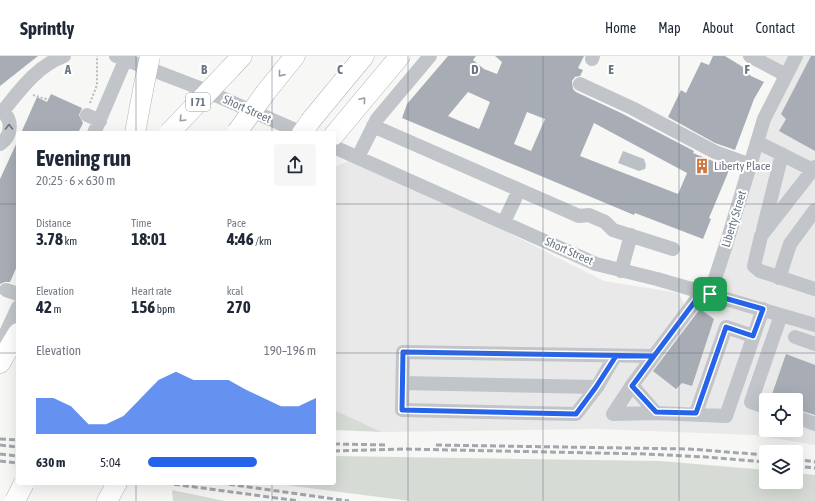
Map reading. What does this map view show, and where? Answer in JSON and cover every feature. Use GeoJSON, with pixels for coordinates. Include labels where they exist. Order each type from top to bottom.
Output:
{"type":"FeatureCollection","features":[{"type":"Feature","properties":{"kind":"highway"},"geometry":{"type":"LineString","coordinates":[[135,131],[150,56]]}},
{"type":"Feature","properties":{"kind":"highway","name":"I 71"},"geometry":{"type":"LineString","coordinates":[[171,131],[242,56]]}},
{"type":"Feature","properties":{"kind":"highway"},"geometry":{"type":"LineString","coordinates":[[238,131],[295,56]]}},
{"type":"Feature","properties":{"kind":"highway"},"geometry":{"type":"LineString","coordinates":[[307,126],[364,56]]}},
{"type":"Feature","properties":{"kind":"highway"},"geometry":{"type":"LineString","coordinates":[[336,136],[400,56]]}},
{"type":"Feature","properties":{"kind":"highway"},"geometry":{"type":"LineString","coordinates":[[0,363],[16,336]]}},
{"type":"Feature","properties":{"kind":"highway"},"geometry":{"type":"LineString","coordinates":[[15,501],[23,485]]}},
{"type":"Feature","properties":{"kind":"highway"},"geometry":{"type":"LineString","coordinates":[[97,501],[104,485]]}},
{"type":"Feature","properties":{"kind":"highway"},"geometry":{"type":"LineString","coordinates":[[107,501],[116,485]]}},
{"type":"Feature","properties":{"kind":"street"},"geometry":{"type":"LineString","coordinates":[[0,144],[7,138],[10,126],[9,119],[2,110],[44,66],[64,56]]}},
{"type":"Feature","properties":{"kind":"street"},"geometry":{"type":"LineString","coordinates":[[358,157],[372,126],[430,56]]}},
{"type":"Feature","properties":{"kind":"street"},"geometry":{"type":"LineString","coordinates":[[750,56],[786,75]]}},
{"type":"Feature","properties":{"kind":"street","name":"Liberty Street"},"geometry":{"type":"LineString","coordinates":[[656,412],[613,414],[654,356],[706,293],[751,165],[769,107],[796,56]]}},
{"type":"Feature","properties":{"kind":"street"},"geometry":{"type":"LineString","coordinates":[[97,127],[122,57]]}},
{"type":"Feature","properties":{"kind":"street","name":"Short Street"},"geometry":{"type":"LineString","coordinates":[[122,57],[196,87],[307,126]]}},
{"type":"Feature","properties":{"kind":"street"},"geometry":{"type":"LineString","coordinates":[[580,84],[632,108],[715,152],[751,165]]}},
{"type":"Feature","properties":{"kind":"street"},"geometry":{"type":"LineString","coordinates":[[87,112],[97,127]]}},
{"type":"Feature","properties":{"kind":"street"},"geometry":{"type":"LineString","coordinates":[[372,126],[579,216],[589,215],[605,222],[613,230],[674,249]]}},
{"type":"Feature","properties":{"kind":"street","name":"Short Street"},"geometry":{"type":"LineString","coordinates":[[336,138],[358,157],[504,222],[578,257],[621,271],[706,293],[815,325]]}},
{"type":"Feature","properties":{"kind":"street"},"geometry":{"type":"LineString","coordinates":[[757,142],[814,168],[761,236]]}},
{"type":"Feature","properties":{"kind":"street"},"geometry":{"type":"LineString","coordinates":[[782,154],[754,266],[760,271],[815,290]]}},
{"type":"Feature","properties":{"kind":"street"},"geometry":{"type":"LineString","coordinates":[[504,222],[519,190]]}},
{"type":"Feature","properties":{"kind":"street"},"geometry":{"type":"LineString","coordinates":[[779,278],[790,244],[815,210]]}},
{"type":"Feature","properties":{"kind":"street"},"geometry":{"type":"LineString","coordinates":[[621,271],[631,235]]}},
{"type":"Feature","properties":{"kind":"street"},"geometry":{"type":"LineString","coordinates":[[632,386],[656,412],[696,413],[726,416],[763,309]]}},
{"type":"Feature","properties":{"kind":"street"},"geometry":{"type":"LineString","coordinates":[[0,346],[16,311]]}},
{"type":"Feature","properties":{"kind":"street"},"geometry":{"type":"LineString","coordinates":[[759,405],[751,402],[781,314]]}},
{"type":"Feature","properties":{"kind":"street"},"geometry":{"type":"LineString","coordinates":[[696,413],[726,327],[753,336]]}},
{"type":"Feature","properties":{"kind":"street"},"geometry":{"type":"LineString","coordinates":[[795,338],[815,344]]}},
{"type":"Feature","properties":{"kind":"street"},"geometry":{"type":"LineString","coordinates":[[616,356],[576,414],[402,410],[403,352],[654,356]]}},
{"type":"Feature","properties":{"kind":"street"},"geometry":{"type":"LineString","coordinates":[[403,383],[596,387]]}},
{"type":"Feature","properties":{"kind":"street"},"geometry":{"type":"LineString","coordinates":[[803,420],[815,424]]}},
{"type":"Feature","properties":{"kind":"path"},"geometry":{"type":"LineString","coordinates":[[87,112],[97,85],[97,56]]}},
{"type":"Feature","properties":{"kind":"path"},"geometry":{"type":"LineString","coordinates":[[22,88],[27,93],[46,99],[46,101]]}},
{"type":"Feature","properties":{"kind":"shaded area"},"geometry":{"type":"Polygon","coordinates":[[[753,56],[815,56],[815,445],[766,437],[803,437],[803,393],[759,393],[759,436],[597,429],[382,432],[336,411],[336,166],[358,157],[604,281],[679,293],[684,304],[718,271],[783,72],[753,56]]]}},
{"type":"Feature","properties":{"kind":"shaded area"},"geometry":{"type":"Polygon","coordinates":[[[623,151],[644,159],[646,165],[645,169],[639,171],[618,163],[623,151]]]}},
{"type":"Feature","properties":{"kind":"shaded area"},"geometry":{"type":"Polygon","coordinates":[[[336,411],[382,432],[336,430],[336,411]]]}},
{"type":"Feature","properties":{"kind":"shaded area"},"geometry":{"type":"Polygon","coordinates":[[[336,456],[660,461],[759,469],[759,489],[803,489],[803,474],[815,475],[815,501],[410,501],[286,485],[336,485],[336,456]]]}},
{"type":"Feature","properties":{"kind":"shaded area"},"geometry":{"type":"Polygon","coordinates":[[[172,490],[225,501],[173,501],[172,490]]]}},
{"type":"Feature","properties":{"kind":"building"},"geometry":{"type":"Polygon","coordinates":[[[0,56],[38,56],[0,86],[0,56]]]}},
{"type":"Feature","properties":{"kind":"building"},"geometry":{"type":"Polygon","coordinates":[[[448,56],[476,56],[473,60],[484,69],[497,74],[502,62],[495,56],[584,56],[578,68],[583,70],[580,76],[575,77],[572,81],[573,89],[576,92],[621,113],[694,151],[693,153],[730,168],[709,218],[711,219],[703,239],[635,213],[634,215],[402,118],[407,104],[448,56]],[[468,92],[448,116],[479,129],[490,102],[468,92]],[[527,112],[514,144],[531,151],[545,119],[527,112]],[[594,123],[580,156],[678,194],[687,173],[594,123]]]}},
{"type":"Feature","properties":{"kind":"building"},"geometry":{"type":"Polygon","coordinates":[[[713,56],[725,56],[743,67],[743,69],[751,76],[764,82],[754,99],[735,150],[715,143],[668,117],[681,90],[686,93],[701,62],[709,65],[713,56]]]}},
{"type":"Feature","properties":{"kind":"building"},"geometry":{"type":"Polygon","coordinates":[[[811,56],[815,56],[815,151],[779,131],[786,119],[781,114],[811,56]]]}},
{"type":"Feature","properties":{"kind":"building"},"geometry":{"type":"Polygon","coordinates":[[[51,94],[82,108],[79,115],[83,123],[79,131],[22,131],[37,97],[47,102],[51,94]]]}},
{"type":"Feature","properties":{"kind":"building"},"geometry":{"type":"Polygon","coordinates":[[[16,144],[16,268],[10,282],[0,284],[0,179],[16,144]]]}},
{"type":"Feature","properties":{"kind":"building"},"geometry":{"type":"Polygon","coordinates":[[[700,309],[714,319],[692,386],[682,383],[676,389],[653,371],[700,309]]]}},
{"type":"Feature","properties":{"kind":"building"},"geometry":{"type":"Polygon","coordinates":[[[786,354],[815,365],[815,415],[803,411],[803,393],[772,393],[786,354]]]}},
{"type":"Feature","properties":{"kind":"railway"},"geometry":{"type":"LineString","coordinates":[[0,439],[16,440]]}},
{"type":"Feature","properties":{"kind":"railway"},"geometry":{"type":"LineString","coordinates":[[336,444],[388,445]]}},
{"type":"Feature","properties":{"kind":"railway"},"geometry":{"type":"LineString","coordinates":[[0,445],[16,447]]}},
{"type":"Feature","properties":{"kind":"railway"},"geometry":{"type":"LineString","coordinates":[[436,445],[689,449],[759,454]]}},
{"type":"Feature","properties":{"kind":"railway"},"geometry":{"type":"LineString","coordinates":[[336,451],[405,449],[646,454],[759,461]]}},
{"type":"Feature","properties":{"kind":"railway"},"geometry":{"type":"LineString","coordinates":[[0,454],[16,456]]}},
{"type":"Feature","properties":{"kind":"railway"},"geometry":{"type":"LineString","coordinates":[[803,460],[815,462]]}},
{"type":"Feature","properties":{"kind":"railway"},"geometry":{"type":"LineString","coordinates":[[0,461],[16,463]]}},
{"type":"Feature","properties":{"kind":"railway"},"geometry":{"type":"LineString","coordinates":[[803,467],[815,468]]}},
{"type":"Feature","properties":{"kind":"railway"},"geometry":{"type":"LineString","coordinates":[[180,485],[299,501]]}},
{"type":"Feature","properties":{"kind":"railway"},"geometry":{"type":"LineString","coordinates":[[234,485],[349,501]]}},
{"type":"Feature","properties":{"kind":"place","name":"Liberty Place"},"geometry":{"type":"Point","coordinates":[702,166]}},
{"type":"Feature","properties":{"kind":"route"},"geometry":{"type":"LineString","coordinates":[[710,294],[702,292],[654,356],[616,356],[576,414],[402,410],[403,352],[654,356],[632,386],[656,412],[696,413],[726,327],[753,336],[763,309],[710,294]]}}]}
